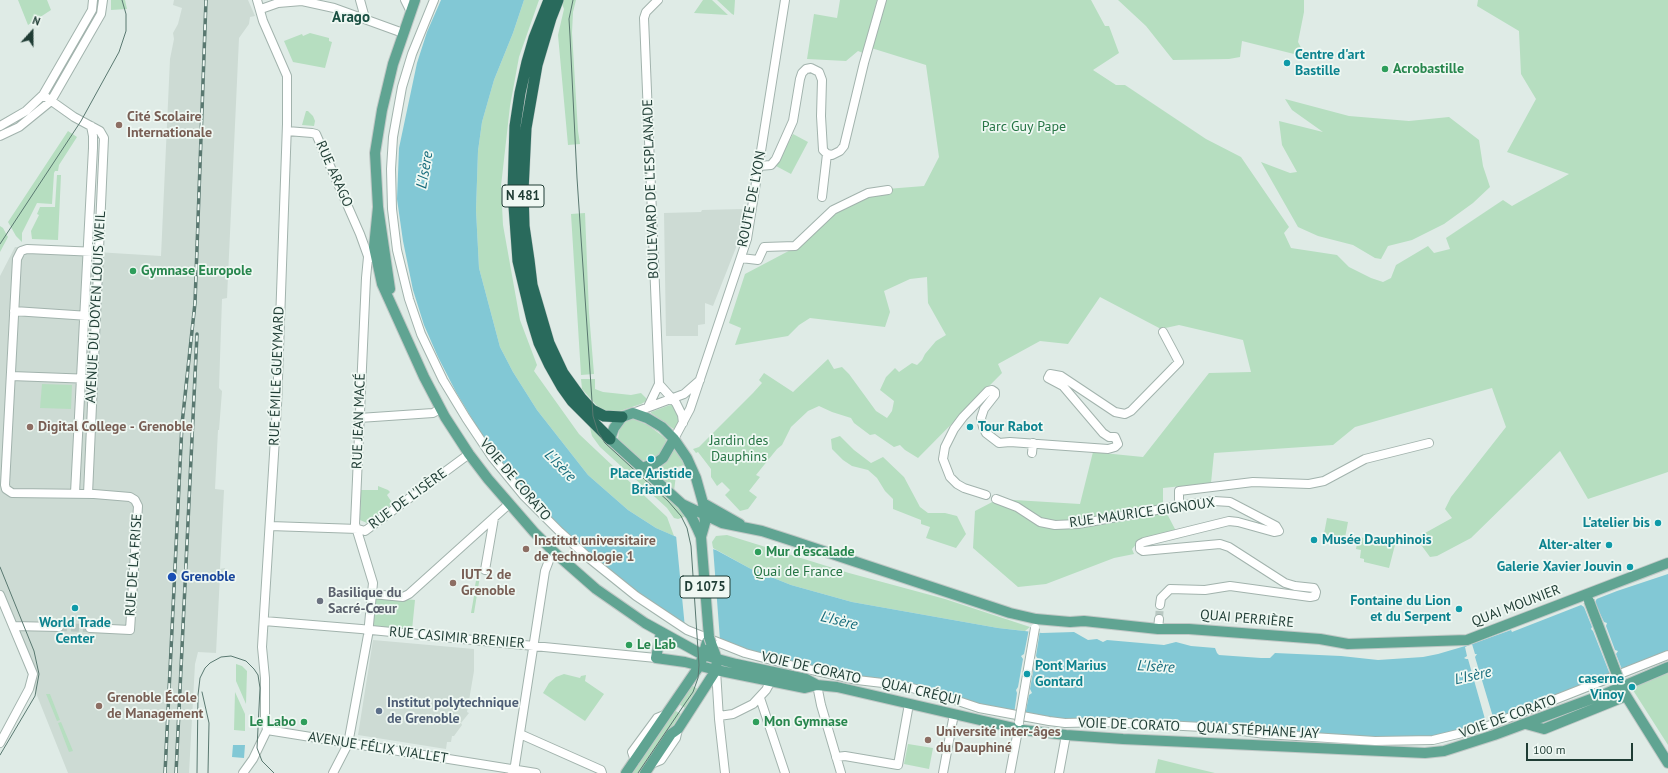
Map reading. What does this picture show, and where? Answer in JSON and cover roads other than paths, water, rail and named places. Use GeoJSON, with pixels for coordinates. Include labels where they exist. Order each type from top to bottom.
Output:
{"type":"FeatureCollection","features":[{"type":"Feature","properties":{"kind":"highway","name":"N 481"},"geometry":{"type":"LineString","coordinates":[[549,0],[527,62],[515,126],[512,192],[518,261],[532,320],[549,364],[572,401],[610,439]]}},
{"type":"Feature","properties":{"kind":"highway","name":"N 481"},"geometry":{"type":"LineString","coordinates":[[558,0],[551,18],[538,65],[526,128],[523,191],[524,226],[530,272],[532,285],[549,344],[563,373],[581,398],[592,410],[604,416],[622,417]]}},
{"type":"Feature","properties":{"kind":"main road"},"geometry":{"type":"LineString","coordinates":[[397,315],[388,282],[378,207],[376,154],[385,96],[393,64],[415,0]]}},
{"type":"Feature","properties":{"kind":"main road"},"geometry":{"type":"LineString","coordinates":[[378,207],[374,247],[382,284],[397,315],[413,356],[440,409],[469,454],[509,504],[555,553],[596,589],[624,610],[703,655],[775,679]]}},
{"type":"Feature","properties":{"kind":"main road"},"geometry":{"type":"LineString","coordinates":[[610,439],[616,425],[622,417],[632,413],[647,418],[662,427],[674,439],[663,458],[642,468]]}},
{"type":"Feature","properties":{"kind":"main road","name":"D 1075"},"geometry":{"type":"LineString","coordinates":[[610,439],[682,504],[700,532]]}},
{"type":"Feature","properties":{"kind":"main road","name":"D 1075"},"geometry":{"type":"LineString","coordinates":[[674,439],[687,458],[696,478],[704,503],[705,515],[700,532],[709,640],[717,659]]}},
{"type":"Feature","properties":{"kind":"main road"},"geometry":{"type":"LineString","coordinates":[[704,503],[747,528]]}},
{"type":"Feature","properties":{"kind":"main road"},"geometry":{"type":"LineString","coordinates":[[682,504],[722,523],[793,540],[1010,612],[1035,624]]}},
{"type":"Feature","properties":{"kind":"main road","name":"QUAI MOUNIER"},"geometry":{"type":"LineString","coordinates":[[1456,640],[1472,638],[1588,598],[1668,563]]}},
{"type":"Feature","properties":{"kind":"main road"},"geometry":{"type":"LineString","coordinates":[[1588,598],[1626,696],[1668,762]]}},
{"type":"Feature","properties":{"kind":"main road","name":"QUAI PERRIÈRE"},"geometry":{"type":"LineString","coordinates":[[1035,624],[1070,622],[1158,624],[1189,629],[1320,639],[1348,644],[1456,640]]}},
{"type":"Feature","properties":{"kind":"main road"},"geometry":{"type":"LineString","coordinates":[[661,632],[653,657],[700,665],[716,670],[775,679]]}},
{"type":"Feature","properties":{"kind":"main road","name":"D 1075"},"geometry":{"type":"LineString","coordinates":[[703,655],[709,640]]}},
{"type":"Feature","properties":{"kind":"main road"},"geometry":{"type":"LineString","coordinates":[[626,773],[700,665],[703,655]]}},
{"type":"Feature","properties":{"kind":"main road"},"geometry":{"type":"LineString","coordinates":[[648,769],[672,734],[678,729],[716,670],[717,659]]}},
{"type":"Feature","properties":{"kind":"main road","name":"QUAI STÉPHANE JAY"},"geometry":{"type":"LineString","coordinates":[[1019,725],[1066,735],[1425,753],[1444,751],[1494,736],[1526,724],[1620,683],[1668,667]]}},
{"type":"Feature","properties":{"kind":"main road","name":"QUAI CRÉQUI"},"geometry":{"type":"LineString","coordinates":[[775,679],[806,679],[817,685],[836,687],[954,714],[1019,725]]}},
{"type":"Feature","properties":{"kind":"main road"},"geometry":{"type":"LineString","coordinates":[[1526,724],[1544,729],[1626,696]]}},
{"type":"Feature","properties":{"kind":"street"},"geometry":{"type":"LineString","coordinates":[[0,126],[26,111],[43,95],[92,10],[93,0]]}},
{"type":"Feature","properties":{"kind":"street"},"geometry":{"type":"LineString","coordinates":[[0,136],[19,127],[51,101],[101,14],[103,0]]}},
{"type":"Feature","properties":{"kind":"street"},"geometry":{"type":"LineString","coordinates":[[257,0],[261,9],[263,21],[287,76],[287,131]]}},
{"type":"Feature","properties":{"kind":"street"},"geometry":{"type":"LineString","coordinates":[[360,0],[365,18]]}},
{"type":"Feature","properties":{"kind":"street"},"geometry":{"type":"LineString","coordinates":[[405,0],[410,12]]}},
{"type":"Feature","properties":{"kind":"street","name":"VOIE DE CORATO"},"geometry":{"type":"LineString","coordinates":[[434,0],[416,42],[402,87],[393,137],[391,169],[392,209],[397,250],[409,299],[421,334],[443,380],[466,418],[492,457],[524,496],[566,538],[600,568],[636,596],[687,630],[738,651],[762,658],[845,678],[900,685],[943,696],[979,708],[1049,721],[1065,723],[1108,722],[1221,728],[1265,734],[1397,741],[1440,739],[1483,728],[1668,655]]}},
{"type":"Feature","properties":{"kind":"street","name":"BOULEVARD DE L'ESPLANADE"},"geometry":{"type":"LineString","coordinates":[[658,0],[646,12],[644,18],[659,384]]}},
{"type":"Feature","properties":{"kind":"street"},"geometry":{"type":"LineString","coordinates":[[778,38],[776,27],[780,0]]}},
{"type":"Feature","properties":{"kind":"street"},"geometry":{"type":"LineString","coordinates":[[778,38],[782,27],[785,0]]}},
{"type":"Feature","properties":{"kind":"street"},"geometry":{"type":"LineString","coordinates":[[759,166],[771,165],[776,159],[793,121],[800,79],[802,73],[806,69],[811,68],[819,72],[822,80],[821,140],[823,150],[827,154],[836,154],[844,146],[864,63],[882,0]]}},
{"type":"Feature","properties":{"kind":"street"},"geometry":{"type":"LineString","coordinates":[[261,9],[278,3],[302,1],[334,8],[403,33]]}},
{"type":"Feature","properties":{"kind":"street","name":"ROUTE DE LYON"},"geometry":{"type":"LineString","coordinates":[[700,379],[747,239],[778,38]]}},
{"type":"Feature","properties":{"kind":"street","name":"AVENUE DU DOYEN LOUIS WEIL"},"geometry":{"type":"LineString","coordinates":[[43,95],[74,117],[100,132],[104,138],[88,494]]}},
{"type":"Feature","properties":{"kind":"street","name":"AVENUE DU DOYEN LOUIS WEIL"},"geometry":{"type":"LineString","coordinates":[[75,493],[93,136],[91,126]]}},
{"type":"Feature","properties":{"kind":"street","name":"RUE ARAGO"},"geometry":{"type":"LineString","coordinates":[[287,131],[316,134],[363,236],[368,257],[382,284]]}},
{"type":"Feature","properties":{"kind":"street","name":"RUE ÉMILE GUEYMARD"},"geometry":{"type":"LineString","coordinates":[[268,730],[266,717],[266,678],[262,647],[277,406],[287,131]]}},
{"type":"Feature","properties":{"kind":"street"},"geometry":{"type":"LineString","coordinates":[[822,197],[827,154]]}},
{"type":"Feature","properties":{"kind":"street"},"geometry":{"type":"LineString","coordinates":[[741,258],[758,260],[764,246],[795,246],[833,210],[868,193],[888,190]]}},
{"type":"Feature","properties":{"kind":"street"},"geometry":{"type":"LineString","coordinates":[[363,236],[375,236]]}},
{"type":"Feature","properties":{"kind":"street","name":"RUE ARAGO"},"geometry":{"type":"LineString","coordinates":[[363,236],[385,258]]}},
{"type":"Feature","properties":{"kind":"street","name":"RUE JEAN MACÉ"},"geometry":{"type":"LineString","coordinates":[[333,773],[348,744],[368,630],[373,583],[358,529],[355,524],[368,257],[374,247]]}},
{"type":"Feature","properties":{"kind":"street"},"geometry":{"type":"LineString","coordinates":[[93,379],[11,376],[17,259],[21,251],[27,249],[98,252]]}},
{"type":"Feature","properties":{"kind":"street"},"geometry":{"type":"LineString","coordinates":[[14,311],[95,316]]}},
{"type":"Feature","properties":{"kind":"street"},"geometry":{"type":"LineString","coordinates":[[986,495],[964,488],[957,484],[950,477],[945,467],[944,459],[945,447],[954,429],[963,417],[988,391],[992,390],[995,392],[995,395],[987,404],[981,418],[986,433],[999,443],[1033,443],[1080,448],[1108,449],[1115,447],[1118,444],[1115,437],[1110,437],[1103,433],[1062,386],[1048,378],[1050,374],[1061,376],[1115,412],[1126,414],[1132,411],[1179,362],[1163,332]]}},
{"type":"Feature","properties":{"kind":"street","name":"RUE DE LA FRISE"},"geometry":{"type":"LineString","coordinates":[[11,376],[6,489],[12,493],[75,493],[130,497],[135,500],[138,506],[130,630],[90,628]]}},
{"type":"Feature","properties":{"kind":"street"},"geometry":{"type":"LineString","coordinates":[[632,413],[684,394],[700,379]]}},
{"type":"Feature","properties":{"kind":"street"},"geometry":{"type":"LineString","coordinates":[[674,439],[690,409],[700,379]]}},
{"type":"Feature","properties":{"kind":"street"},"geometry":{"type":"LineString","coordinates":[[648,407],[659,384],[672,399],[682,415],[683,424]]}},
{"type":"Feature","properties":{"kind":"street"},"geometry":{"type":"LineString","coordinates":[[360,418],[433,413],[440,409]]}},
{"type":"Feature","properties":{"kind":"street"},"geometry":{"type":"LineString","coordinates":[[1032,453],[1033,443]]}},
{"type":"Feature","properties":{"kind":"street"},"geometry":{"type":"LineString","coordinates":[[1179,506],[1179,491],[1253,482],[1309,484],[1324,481],[1365,459],[1429,443]]}},
{"type":"Feature","properties":{"kind":"street","name":"RUE DE L'ISÈRE"},"geometry":{"type":"LineString","coordinates":[[270,526],[358,529],[365,531],[469,454]]}},
{"type":"Feature","properties":{"kind":"street","name":"RUE MAURICE GIGNOUX"},"geometry":{"type":"LineString","coordinates":[[996,499],[1017,507],[1040,522],[1055,524],[1078,524],[1179,506],[1218,501],[1230,502],[1276,526],[1279,531],[1274,532],[1229,521],[1144,542],[1140,544],[1140,549],[1143,551],[1220,544],[1229,546],[1285,583],[1295,586],[1314,588],[1316,592],[1315,596],[1310,597],[1230,586],[1204,590],[1170,589],[1161,598],[1160,605]]}},
{"type":"Feature","properties":{"kind":"street"},"geometry":{"type":"LineString","coordinates":[[372,594],[403,597],[409,594],[509,504]]}},
{"type":"Feature","properties":{"kind":"street"},"geometry":{"type":"LineString","coordinates":[[485,570],[494,518]]}},
{"type":"Feature","properties":{"kind":"street"},"geometry":{"type":"LineString","coordinates":[[513,771],[545,571],[550,558],[555,553]]}},
{"type":"Feature","properties":{"kind":"street"},"geometry":{"type":"LineString","coordinates":[[0,595],[33,674],[29,689],[0,743]]}},
{"type":"Feature","properties":{"kind":"street","name":"RUE CASIMIR BRENIER"},"geometry":{"type":"LineString","coordinates":[[264,622],[368,630],[653,657]]}},
{"type":"Feature","properties":{"kind":"street"},"geometry":{"type":"LineString","coordinates":[[1010,773],[1035,624]]}},
{"type":"Feature","properties":{"kind":"street"},"geometry":{"type":"LineString","coordinates":[[13,626],[59,627]]}},
{"type":"Feature","properties":{"kind":"street"},"geometry":{"type":"LineString","coordinates":[[716,670],[725,773]]}},
{"type":"Feature","properties":{"kind":"street"},"geometry":{"type":"LineString","coordinates":[[719,717],[733,714],[753,704],[760,698],[775,679]]}},
{"type":"Feature","properties":{"kind":"street"},"geometry":{"type":"LineString","coordinates":[[817,685],[841,773]]}},
{"type":"Feature","properties":{"kind":"street"},"geometry":{"type":"LineString","coordinates":[[760,698],[785,773]]}},
{"type":"Feature","properties":{"kind":"street"},"geometry":{"type":"LineString","coordinates":[[836,757],[845,756],[898,765],[909,704]]}},
{"type":"Feature","properties":{"kind":"street"},"geometry":{"type":"LineString","coordinates":[[943,773],[954,714]]}},
{"type":"Feature","properties":{"kind":"street"},"geometry":{"type":"LineString","coordinates":[[242,773],[252,760],[268,730]]}},
{"type":"Feature","properties":{"kind":"street","name":"AVENUE FÉLIX VIALLET"},"geometry":{"type":"LineString","coordinates":[[268,730],[513,771],[536,773]]}},
{"type":"Feature","properties":{"kind":"street"},"geometry":{"type":"LineString","coordinates":[[520,734],[601,770],[602,773]]}},
{"type":"Feature","properties":{"kind":"street"},"geometry":{"type":"LineString","coordinates":[[1059,773],[1066,735]]}},
{"type":"Feature","properties":{"kind":"water","name":"L'Isère"},"geometry":{"type":"Polygon","coordinates":[[[441,0],[524,0],[513,33],[494,80],[482,122],[478,151],[476,210],[479,268],[500,347],[513,372],[537,410],[588,475],[628,510],[656,528],[688,542],[716,550],[751,569],[791,585],[852,602],[998,628],[1042,633],[1074,632],[1088,640],[1097,639],[1103,642],[1107,640],[1164,645],[1176,642],[1191,646],[1215,648],[1219,655],[1261,658],[1270,658],[1275,653],[1341,656],[1378,660],[1423,657],[1438,654],[1511,630],[1512,632],[1617,591],[1668,574],[1668,652],[1498,721],[1438,738],[1399,739],[1259,732],[1239,726],[1098,719],[1066,722],[982,707],[740,650],[690,628],[640,596],[588,554],[521,489],[495,457],[456,392],[424,325],[413,290],[403,241],[397,199],[399,148],[417,63],[427,32],[441,0]]]}},
{"type":"Feature","properties":{"kind":"water"},"geometry":{"type":"Polygon","coordinates":[[[233,745],[245,745],[244,758],[232,757],[233,745]]]}},
{"type":"Feature","properties":{"kind":"tunnel"},"geometry":{"type":"LineString","coordinates":[[1159,619],[1160,605]]}},
{"type":"Feature","properties":{"kind":"tunnel"},"geometry":{"type":"LineString","coordinates":[[59,627],[90,628]]}},
{"type":"Feature","properties":{"kind":"tram line"},"geometry":{"type":"LineString","coordinates":[[0,244],[81,121],[119,52],[126,31],[126,14],[122,0]]}},
{"type":"Feature","properties":{"kind":"tram line"},"geometry":{"type":"LineString","coordinates":[[573,0],[569,19],[577,178],[593,416],[598,432],[605,443],[668,501],[681,516],[687,528],[691,546],[699,665],[698,678],[693,692],[638,773]]}},
{"type":"Feature","properties":{"kind":"tram line"},"geometry":{"type":"LineString","coordinates":[[0,567],[34,651],[39,674],[35,696],[0,755]]}},
{"type":"Feature","properties":{"kind":"tram line"},"geometry":{"type":"LineString","coordinates":[[197,773],[198,695],[200,678],[205,668],[210,663],[221,657],[231,656],[246,661],[258,675],[260,688],[257,748],[262,761],[274,773]]}},
{"type":"Feature","properties":{"kind":"tram line"},"geometry":{"type":"LineString","coordinates":[[202,692],[209,723],[208,773]]}},
{"type":"Feature","properties":{"kind":"railway"},"geometry":{"type":"LineString","coordinates":[[165,773],[182,424],[195,303],[206,0]]}},
{"type":"Feature","properties":{"kind":"railway"},"geometry":{"type":"LineString","coordinates":[[176,773],[197,334]]}},
{"type":"Feature","properties":{"kind":"place","name":"Centre d'art Bastille"},"geometry":{"type":"Point","coordinates":[1287,63]}},
{"type":"Feature","properties":{"kind":"place","name":"Acrobastille"},"geometry":{"type":"Point","coordinates":[1385,69]}},
{"type":"Feature","properties":{"kind":"place","name":"Cité Scolaire Internationale"},"geometry":{"type":"Point","coordinates":[119,125]}},
{"type":"Feature","properties":{"kind":"place","name":"Gymnase Europole"},"geometry":{"type":"Point","coordinates":[133,271]}},
{"type":"Feature","properties":{"kind":"place","name":"Digital College - Grenoble"},"geometry":{"type":"Point","coordinates":[30,427]}},
{"type":"Feature","properties":{"kind":"place","name":"Tour Rabot"},"geometry":{"type":"Point","coordinates":[970,427]}},
{"type":"Feature","properties":{"kind":"place","name":"Place Aristide Briand"},"geometry":{"type":"Point","coordinates":[651,459]}},
{"type":"Feature","properties":{"kind":"place","name":"L'atelier bis"},"geometry":{"type":"Point","coordinates":[1658,523]}},
{"type":"Feature","properties":{"kind":"place","name":"Musée Dauphinois"},"geometry":{"type":"Point","coordinates":[1314,540]}},
{"type":"Feature","properties":{"kind":"place","name":"Alter-alter"},"geometry":{"type":"Point","coordinates":[1609,545]}},
{"type":"Feature","properties":{"kind":"place","name":"Institut universitaire de technologie 1"},"geometry":{"type":"Point","coordinates":[526,549]}},
{"type":"Feature","properties":{"kind":"place","name":"Mur d'escalade"},"geometry":{"type":"Point","coordinates":[758,552]}},
{"type":"Feature","properties":{"kind":"place","name":"Galerie Xavier Jouvin"},"geometry":{"type":"Point","coordinates":[1630,567]}},
{"type":"Feature","properties":{"kind":"place","name":"Grenoble"},"geometry":{"type":"Point","coordinates":[172,577]}},
{"type":"Feature","properties":{"kind":"place","name":"IUT 2 de Grenoble"},"geometry":{"type":"Point","coordinates":[453,583]}},
{"type":"Feature","properties":{"kind":"place","name":"Basilique du Sacré-Cœur"},"geometry":{"type":"Point","coordinates":[320,601]}},
{"type":"Feature","properties":{"kind":"place","name":"World Trade Center"},"geometry":{"type":"Point","coordinates":[75,608]}},
{"type":"Feature","properties":{"kind":"place","name":"Fontaine du Lion et du Serpent"},"geometry":{"type":"Point","coordinates":[1459,609]}},
{"type":"Feature","properties":{"kind":"place","name":"Le Lab"},"geometry":{"type":"Point","coordinates":[629,645]}},
{"type":"Feature","properties":{"kind":"place","name":"Pont Marius Gontard"},"geometry":{"type":"Point","coordinates":[1027,674]}},
{"type":"Feature","properties":{"kind":"place","name":"caserne Vinoy"},"geometry":{"type":"Point","coordinates":[1632,687]}},
{"type":"Feature","properties":{"kind":"place","name":"Grenoble École de Management"},"geometry":{"type":"Point","coordinates":[99,706]}},
{"type":"Feature","properties":{"kind":"place","name":"Institut polytechnique de Grenoble"},"geometry":{"type":"Point","coordinates":[379,711]}},
{"type":"Feature","properties":{"kind":"place","name":"Le Labo"},"geometry":{"type":"Point","coordinates":[304,722]}},
{"type":"Feature","properties":{"kind":"place","name":"Mon Gymnase"},"geometry":{"type":"Point","coordinates":[756,722]}},
{"type":"Feature","properties":{"kind":"place","name":"Université inter-âges du Dauphiné"},"geometry":{"type":"Point","coordinates":[928,740]}},
{"type":"Feature","properties":{"kind":"district","name":"Arago"},"geometry":{"type":"Point","coordinates":[351,18]}},
{"type":"Feature","properties":{"kind":"park label","name":"Parc Guy Pape"},"geometry":{"type":"Point","coordinates":[1024,127]}},
{"type":"Feature","properties":{"kind":"park label","name":"Jardin des Dauphins"},"geometry":{"type":"Point","coordinates":[739,450]}},
{"type":"Feature","properties":{"kind":"park label","name":"Quai de France"},"geometry":{"type":"Point","coordinates":[798,572]}}]}
